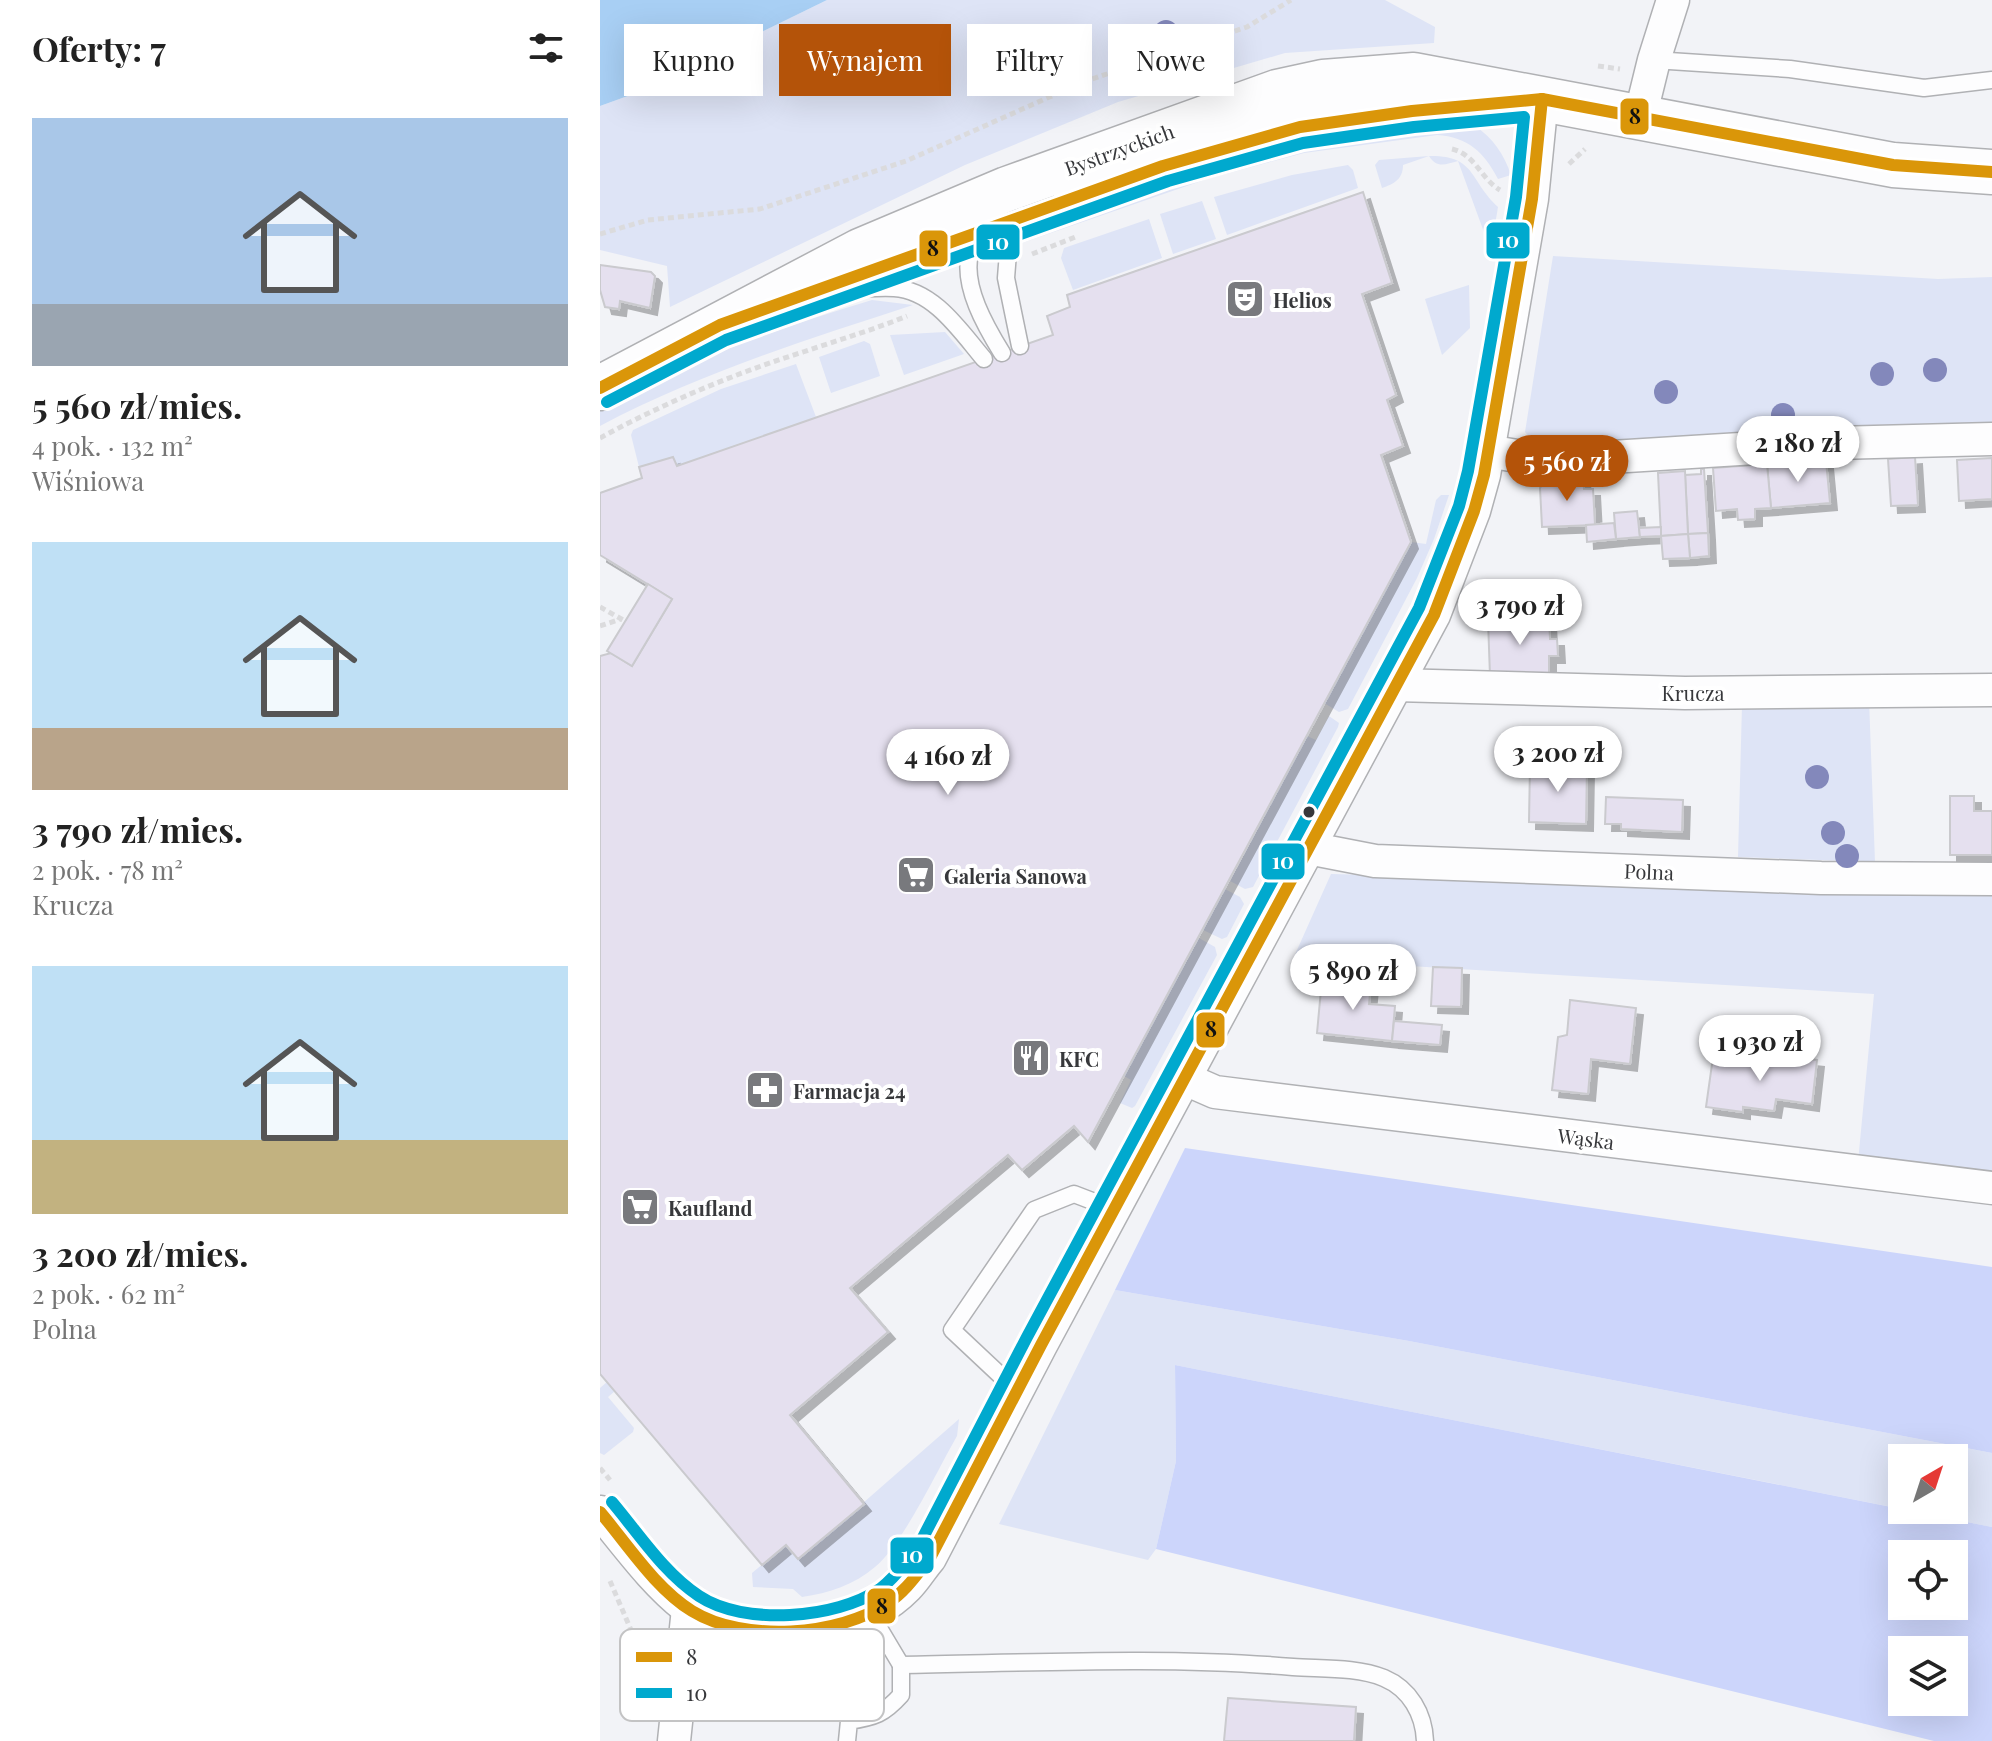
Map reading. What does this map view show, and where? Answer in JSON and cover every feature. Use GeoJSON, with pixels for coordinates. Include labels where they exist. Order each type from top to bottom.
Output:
{"type":"FeatureCollection","features":[{"type":"Feature","properties":{"kind":"street"},"geometry":{"type":"LineString","coordinates":[[1640,117],[1673,0]]}},
{"type":"Feature","properties":{"kind":"street"},"geometry":{"type":"LineString","coordinates":[[819,1629],[844,1624],[889,1602],[908,1586],[930,1558],[1183,1078],[1434,615],[1474,511],[1487,451],[1532,199],[1542,99]]}},
{"type":"Feature","properties":{"kind":"street","name":"Bystrzyckich"},"geometry":{"type":"LineString","coordinates":[[600,388],[860,251],[1015,202],[1163,166],[1300,127],[1412,111],[1542,99],[1893,165],[1992,172]]}},
{"type":"Feature","properties":{"kind":"street","name":"Bystrzyckich"},"geometry":{"type":"LineString","coordinates":[[720,325],[820,291],[995,247],[1015,202]]}},
{"type":"Feature","properties":{"kind":"street"},"geometry":{"type":"LineString","coordinates":[[1487,451],[1547,461],[1835,443],[1992,439]]}},
{"type":"Feature","properties":{"kind":"street","name":"Krucza"},"geometry":{"type":"LineString","coordinates":[[1395,685],[1685,693],[1992,690]]}},
{"type":"Feature","properties":{"kind":"street","name":"Polna"},"geometry":{"type":"LineString","coordinates":[[1308,848],[1375,861],[1821,878],[1992,879]]}},
{"type":"Feature","properties":{"kind":"street","name":"Wąska"},"geometry":{"type":"LineString","coordinates":[[1183,1078],[1215,1092],[1992,1188]]}},
{"type":"Feature","properties":{"kind":"street"},"geometry":{"type":"LineString","coordinates":[[600,1512],[659,1583],[688,1609],[721,1624],[756,1629]]}},
{"type":"Feature","properties":{"kind":"street"},"geometry":{"type":"LineString","coordinates":[[686,1629],[688,1609]]}},
{"type":"Feature","properties":{"kind":"street"},"geometry":{"type":"LineString","coordinates":[[674,1741],[676,1721]]}},
{"type":"Feature","properties":{"kind":"lane"},"geometry":{"type":"LineString","coordinates":[[1654,60],[1790,69],[1924,88],[1992,80]]}},
{"type":"Feature","properties":{"kind":"lane"},"geometry":{"type":"LineString","coordinates":[[1002,353],[980,317],[971,279],[970,255],[995,247],[1006,278],[1020,346]]}},
{"type":"Feature","properties":{"kind":"lane"},"geometry":{"type":"LineString","coordinates":[[820,291],[898,288],[929,300],[953,322],[984,359]]}},
{"type":"Feature","properties":{"kind":"lane"},"geometry":{"type":"LineString","coordinates":[[1017,1391],[952,1330],[1034,1210],[1074,1194],[1113,1209]]}},
{"type":"Feature","properties":{"kind":"lane"},"geometry":{"type":"LineString","coordinates":[[870,1613],[880,1629]]}},
{"type":"Feature","properties":{"kind":"lane"},"geometry":{"type":"LineString","coordinates":[[884,1636],[901,1665],[901,1695],[884,1711]]}},
{"type":"Feature","properties":{"kind":"lane"},"geometry":{"type":"LineString","coordinates":[[901,1665],[1252,1663],[1362,1672],[1383,1678],[1408,1696],[1422,1719],[1425,1741]]}},
{"type":"Feature","properties":{"kind":"lane"},"geometry":{"type":"LineString","coordinates":[[847,1741],[849,1721]]}},
{"type":"Feature","properties":{"kind":"path"},"geometry":{"type":"LineString","coordinates":[[600,234],[648,220],[760,209],[906,161],[1083,82],[1247,27],[1291,0]]}},
{"type":"Feature","properties":{"kind":"path"},"geometry":{"type":"LineString","coordinates":[[1566,167],[1583,149],[1594,144]]}},
{"type":"Feature","properties":{"kind":"path"},"geometry":{"type":"LineString","coordinates":[[1444,147],[1463,152],[1497,189],[1532,199]]}},
{"type":"Feature","properties":{"kind":"path"},"geometry":{"type":"LineString","coordinates":[[995,247],[1092,230]]}},
{"type":"Feature","properties":{"kind":"path"},"geometry":{"type":"LineString","coordinates":[[600,438],[635,418],[717,383],[803,351],[867,333],[924,309],[929,300]]}},
{"type":"Feature","properties":{"kind":"path"},"geometry":{"type":"LineString","coordinates":[[600,607],[623,620],[600,626]]}},
{"type":"Feature","properties":{"kind":"path"},"geometry":{"type":"LineString","coordinates":[[608,1576],[631,1629]]}},
{"type":"Feature","properties":{"kind":"shaded area"},"geometry":{"type":"Polygon","coordinates":[[[600,0],[827,0],[763,31],[763,24],[624,24],[624,96],[628,96],[600,106],[600,0]]]}},
{"type":"Feature","properties":{"kind":"shaded area"},"geometry":{"type":"Polygon","coordinates":[[[827,0],[1385,0],[1435,27],[1434,43],[1285,53],[1234,68],[1234,24],[1108,24],[1108,96],[1138,96],[965,165],[670,307],[667,266],[600,250],[600,106],[628,96],[763,96],[763,31],[827,0]]]}},
{"type":"Feature","properties":{"kind":"shaded area"},"geometry":{"type":"Polygon","coordinates":[[[1475,126],[1497,147],[1511,175],[1498,179],[1481,154],[1466,143],[1448,136],[1304,153],[1207,179],[1022,243],[1027,232],[1043,217],[1262,146],[1475,126]]]}},
{"type":"Feature","properties":{"kind":"shaded area"},"geometry":{"type":"Polygon","coordinates":[[[1429,156],[1444,157],[1458,161],[1439,164],[1429,156]]]}},
{"type":"Feature","properties":{"kind":"shaded area"},"geometry":{"type":"Polygon","coordinates":[[[1429,156],[1403,165],[1397,180],[1382,188],[1375,165],[1379,160],[1429,156]]]}},
{"type":"Feature","properties":{"kind":"shaded area"},"geometry":{"type":"Polygon","coordinates":[[[1458,161],[1470,171],[1498,207],[1493,227],[1485,235],[1458,161]]]}},
{"type":"Feature","properties":{"kind":"shaded area"},"geometry":{"type":"Polygon","coordinates":[[[1348,165],[1353,170],[1358,188],[1227,235],[1214,197],[1292,175],[1348,165]]]}},
{"type":"Feature","properties":{"kind":"shaded area"},"geometry":{"type":"Polygon","coordinates":[[[1202,201],[1216,239],[1173,254],[1160,214],[1202,201]]]}},
{"type":"Feature","properties":{"kind":"shaded area"},"geometry":{"type":"Polygon","coordinates":[[[1149,219],[1162,258],[1073,290],[1061,258],[1064,248],[1149,219]]]}},
{"type":"Feature","properties":{"kind":"shaded area"},"geometry":{"type":"Polygon","coordinates":[[[1553,256],[1938,279],[1992,277],[1992,427],[1549,446],[1531,439],[1525,432],[1553,256]]]}},
{"type":"Feature","properties":{"kind":"shaded area"},"geometry":{"type":"Polygon","coordinates":[[[1469,285],[1470,328],[1442,355],[1425,299],[1469,285]]]}},
{"type":"Feature","properties":{"kind":"shaded area"},"geometry":{"type":"Polygon","coordinates":[[[872,300],[913,305],[715,374],[600,426],[600,409],[666,376],[767,334],[872,300]]]}},
{"type":"Feature","properties":{"kind":"shaded area"},"geometry":{"type":"Polygon","coordinates":[[[945,332],[964,354],[904,375],[890,335],[945,332]]]}},
{"type":"Feature","properties":{"kind":"shaded area"},"geometry":{"type":"Polygon","coordinates":[[[864,341],[870,344],[880,376],[831,393],[819,357],[864,341]]]}},
{"type":"Feature","properties":{"kind":"shaded area"},"geometry":{"type":"Polygon","coordinates":[[[796,364],[816,417],[677,466],[673,457],[639,467],[631,435],[633,430],[721,389],[796,364]]]}},
{"type":"Feature","properties":{"kind":"shaded area"},"geometry":{"type":"Polygon","coordinates":[[[1441,495],[1449,495],[1417,578],[1348,709],[1339,712],[1324,703],[1411,542],[1426,544],[1436,500],[1441,495]]]}},
{"type":"Feature","properties":{"kind":"shaded area"},"geometry":{"type":"Polygon","coordinates":[[[1869,699],[1875,862],[1738,857],[1742,705],[1869,699]]]}},
{"type":"Feature","properties":{"kind":"shaded area"},"geometry":{"type":"Polygon","coordinates":[[[1329,716],[1339,723],[1338,727],[1253,887],[1245,889],[1230,881],[1307,736],[1316,740],[1329,716]]]}},
{"type":"Feature","properties":{"kind":"shaded area"},"geometry":{"type":"Polygon","coordinates":[[[1331,874],[1992,891],[1992,1182],[1858,1162],[1874,994],[1293,959],[1331,874]]]}},
{"type":"Feature","properties":{"kind":"shaded area"},"geometry":{"type":"Polygon","coordinates":[[[1225,889],[1240,897],[1244,904],[1227,937],[1222,939],[1203,930],[1225,889]]]}},
{"type":"Feature","properties":{"kind":"shaded area"},"geometry":{"type":"Polygon","coordinates":[[[1199,938],[1215,947],[1217,955],[1135,1106],[1132,1108],[1120,1103],[1131,1080],[1124,1076],[1199,938]]]}},
{"type":"Feature","properties":{"kind":"shaded area"},"geometry":{"type":"Polygon","coordinates":[[[1185,1148],[1992,1267],[1992,1453],[1968,1448],[1968,1444],[1945,1444],[1409,1341],[1115,1290],[1185,1148]]]}},
{"type":"Feature","properties":{"kind":"shaded area"},"geometry":{"type":"Polygon","coordinates":[[[1115,1290],[1409,1341],[1945,1444],[1888,1444],[1888,1506],[1175,1365],[1176,1461],[1156,1549],[1148,1560],[999,1524],[1115,1290]]]}},
{"type":"Feature","properties":{"kind":"shaded area"},"geometry":{"type":"Polygon","coordinates":[[[1175,1365],[1888,1506],[1888,1524],[1968,1522],[1992,1527],[1992,1741],[1934,1741],[1156,1549],[1176,1461],[1175,1365]]]}},
{"type":"Feature","properties":{"kind":"shaded area"},"geometry":{"type":"Polygon","coordinates":[[[607,1382],[615,1391],[608,1397],[634,1428],[604,1455],[600,1453],[600,1388],[607,1382]]]}},
{"type":"Feature","properties":{"kind":"shaded area"},"geometry":{"type":"Polygon","coordinates":[[[959,1419],[957,1436],[919,1505],[897,1541],[875,1567],[841,1587],[802,1597],[793,1589],[753,1587],[752,1573],[786,1545],[799,1559],[959,1419]]]}},
{"type":"Feature","properties":{"kind":"shaded area"},"geometry":{"type":"Polygon","coordinates":[[[1968,1448],[1992,1453],[1992,1527],[1968,1522],[1968,1448]]]}},
{"type":"Feature","properties":{"kind":"building","name":"Galeria Sanowa"},"geometry":{"type":"Polygon","coordinates":[[[1363,192],[1392,283],[1362,294],[1396,395],[1387,400],[1403,446],[1381,455],[1411,542],[1088,1142],[1074,1126],[1022,1170],[1008,1155],[850,1288],[888,1332],[790,1415],[864,1504],[798,1559],[786,1545],[762,1565],[600,1374],[600,656],[611,653],[632,666],[672,599],[600,555],[600,493],[642,478],[639,467],[673,457],[677,466],[1053,335],[1047,316],[1070,307],[1067,295],[1363,192]]]}},
{"type":"Feature","properties":{"kind":"building"},"geometry":{"type":"Polygon","coordinates":[[[600,265],[651,272],[655,276],[650,308],[620,301],[619,309],[605,307],[600,290],[600,265]]]}},
{"type":"Feature","properties":{"kind":"building"},"geometry":{"type":"Polygon","coordinates":[[[1915,457],[1918,505],[1891,506],[1888,459],[1915,457]]]}},
{"type":"Feature","properties":{"kind":"building"},"geometry":{"type":"Polygon","coordinates":[[[1992,458],[1992,499],[1959,501],[1957,460],[1992,458]]]}},
{"type":"Feature","properties":{"kind":"building"},"geometry":{"type":"Polygon","coordinates":[[[1826,461],[1830,503],[1771,508],[1767,464],[1826,461]]]}},
{"type":"Feature","properties":{"kind":"building"},"geometry":{"type":"Polygon","coordinates":[[[1767,464],[1771,508],[1755,509],[1755,519],[1738,520],[1737,509],[1716,511],[1713,468],[1767,464]]]}},
{"type":"Feature","properties":{"kind":"building"},"geometry":{"type":"Polygon","coordinates":[[[1701,469],[1704,469],[1708,533],[1688,534],[1685,475],[1701,474],[1701,469]]]}},
{"type":"Feature","properties":{"kind":"building"},"geometry":{"type":"Polygon","coordinates":[[[1685,471],[1688,534],[1661,536],[1658,473],[1685,471]]]}},
{"type":"Feature","properties":{"kind":"building"},"geometry":{"type":"Polygon","coordinates":[[[1583,477],[1584,489],[1593,489],[1595,525],[1542,527],[1540,488],[1546,479],[1583,477]]]}},
{"type":"Feature","properties":{"kind":"building"},"geometry":{"type":"Polygon","coordinates":[[[1637,511],[1640,537],[1616,539],[1614,513],[1637,511]]]}},
{"type":"Feature","properties":{"kind":"building"},"geometry":{"type":"Polygon","coordinates":[[[1614,523],[1616,539],[1587,542],[1586,525],[1614,523]]]}},
{"type":"Feature","properties":{"kind":"building"},"geometry":{"type":"Polygon","coordinates":[[[1661,527],[1661,536],[1640,537],[1639,528],[1661,527]]]}},
{"type":"Feature","properties":{"kind":"building"},"geometry":{"type":"Polygon","coordinates":[[[1708,533],[1709,556],[1690,558],[1688,534],[1708,533]]]}},
{"type":"Feature","properties":{"kind":"building"},"geometry":{"type":"Polygon","coordinates":[[[1688,534],[1690,558],[1663,559],[1661,536],[1688,534]]]}},
{"type":"Feature","properties":{"kind":"building"},"geometry":{"type":"Polygon","coordinates":[[[648,584],[672,599],[632,666],[607,651],[648,584]]]}},
{"type":"Feature","properties":{"kind":"building"},"geometry":{"type":"Polygon","coordinates":[[[1549,619],[1550,639],[1557,639],[1558,656],[1549,656],[1549,675],[1490,676],[1488,620],[1549,619]]]}},
{"type":"Feature","properties":{"kind":"building"},"geometry":{"type":"Polygon","coordinates":[[[1530,764],[1587,765],[1586,824],[1529,822],[1530,764]]]}},
{"type":"Feature","properties":{"kind":"building"},"geometry":{"type":"Polygon","coordinates":[[[1950,796],[1974,796],[1974,811],[1992,811],[1992,855],[1950,855],[1950,796]]]}},
{"type":"Feature","properties":{"kind":"building"},"geometry":{"type":"Polygon","coordinates":[[[1606,797],[1683,800],[1682,832],[1621,829],[1621,824],[1605,824],[1606,797]]]}},
{"type":"Feature","properties":{"kind":"building"},"geometry":{"type":"Polygon","coordinates":[[[1433,967],[1462,968],[1461,1007],[1431,1006],[1433,967]]]}},
{"type":"Feature","properties":{"kind":"building"},"geometry":{"type":"Polygon","coordinates":[[[1322,979],[1371,984],[1369,1004],[1395,1006],[1392,1041],[1317,1033],[1322,979]]]}},
{"type":"Feature","properties":{"kind":"building"},"geometry":{"type":"Polygon","coordinates":[[[1570,1000],[1636,1008],[1630,1064],[1591,1059],[1588,1094],[1552,1090],[1558,1037],[1567,1035],[1570,1000]]]}},
{"type":"Feature","properties":{"kind":"building"},"geometry":{"type":"Polygon","coordinates":[[[1394,1021],[1442,1025],[1440,1045],[1392,1041],[1394,1021]]]}},
{"type":"Feature","properties":{"kind":"building"},"geometry":{"type":"Polygon","coordinates":[[[1779,1056],[1817,1060],[1812,1104],[1776,1099],[1774,1111],[1743,1107],[1743,1112],[1706,1107],[1713,1057],[1778,1065],[1779,1056]]]}},
{"type":"Feature","properties":{"kind":"building"},"geometry":{"type":"Polygon","coordinates":[[[1228,1698],[1356,1707],[1354,1741],[1224,1741],[1228,1698]]]}},
{"type":"Feature","properties":{"kind":"transit line","name":"8"},"geometry":{"type":"LineString","coordinates":[[600,388],[720,325],[1163,166],[1300,127],[1412,111],[1542,99],[1893,165],[1992,172]]}},
{"type":"Feature","properties":{"kind":"transit line","name":"8"},"geometry":{"type":"LineString","coordinates":[[809,1629],[844,1623],[888,1603],[911,1582],[930,1558],[1041,1345],[1434,615],[1474,511],[1484,475],[1532,199],[1542,99]]}},
{"type":"Feature","properties":{"kind":"transit line","name":"10"},"geometry":{"type":"LineString","coordinates":[[607,402],[726,340],[1168,181],[1303,143],[1414,127],[1524,117],[1516,197],[1468,471],[1459,506],[1419,608],[1027,1337],[917,1549],[880,1589],[839,1607],[790,1615],[740,1612],[718,1606],[686,1587],[663,1565],[612,1502]]}},
{"type":"Feature","properties":{"kind":"transit line","name":"8"},"geometry":{"type":"LineString","coordinates":[[600,1512],[654,1578],[679,1601],[713,1621],[747,1629]]}},
{"type":"Feature","properties":{"kind":"place","name":"Helios"},"geometry":{"type":"Point","coordinates":[1245,299]}},
{"type":"Feature","properties":{"kind":"place","name":"Galeria Sanowa"},"geometry":{"type":"Point","coordinates":[916,875]}},
{"type":"Feature","properties":{"kind":"place","name":"KFC"},"geometry":{"type":"Point","coordinates":[1031,1058]}},
{"type":"Feature","properties":{"kind":"place","name":"Farmacja 24"},"geometry":{"type":"Point","coordinates":[765,1090]}},
{"type":"Feature","properties":{"kind":"place","name":"Kaufland"},"geometry":{"type":"Point","coordinates":[640,1207]}}]}
